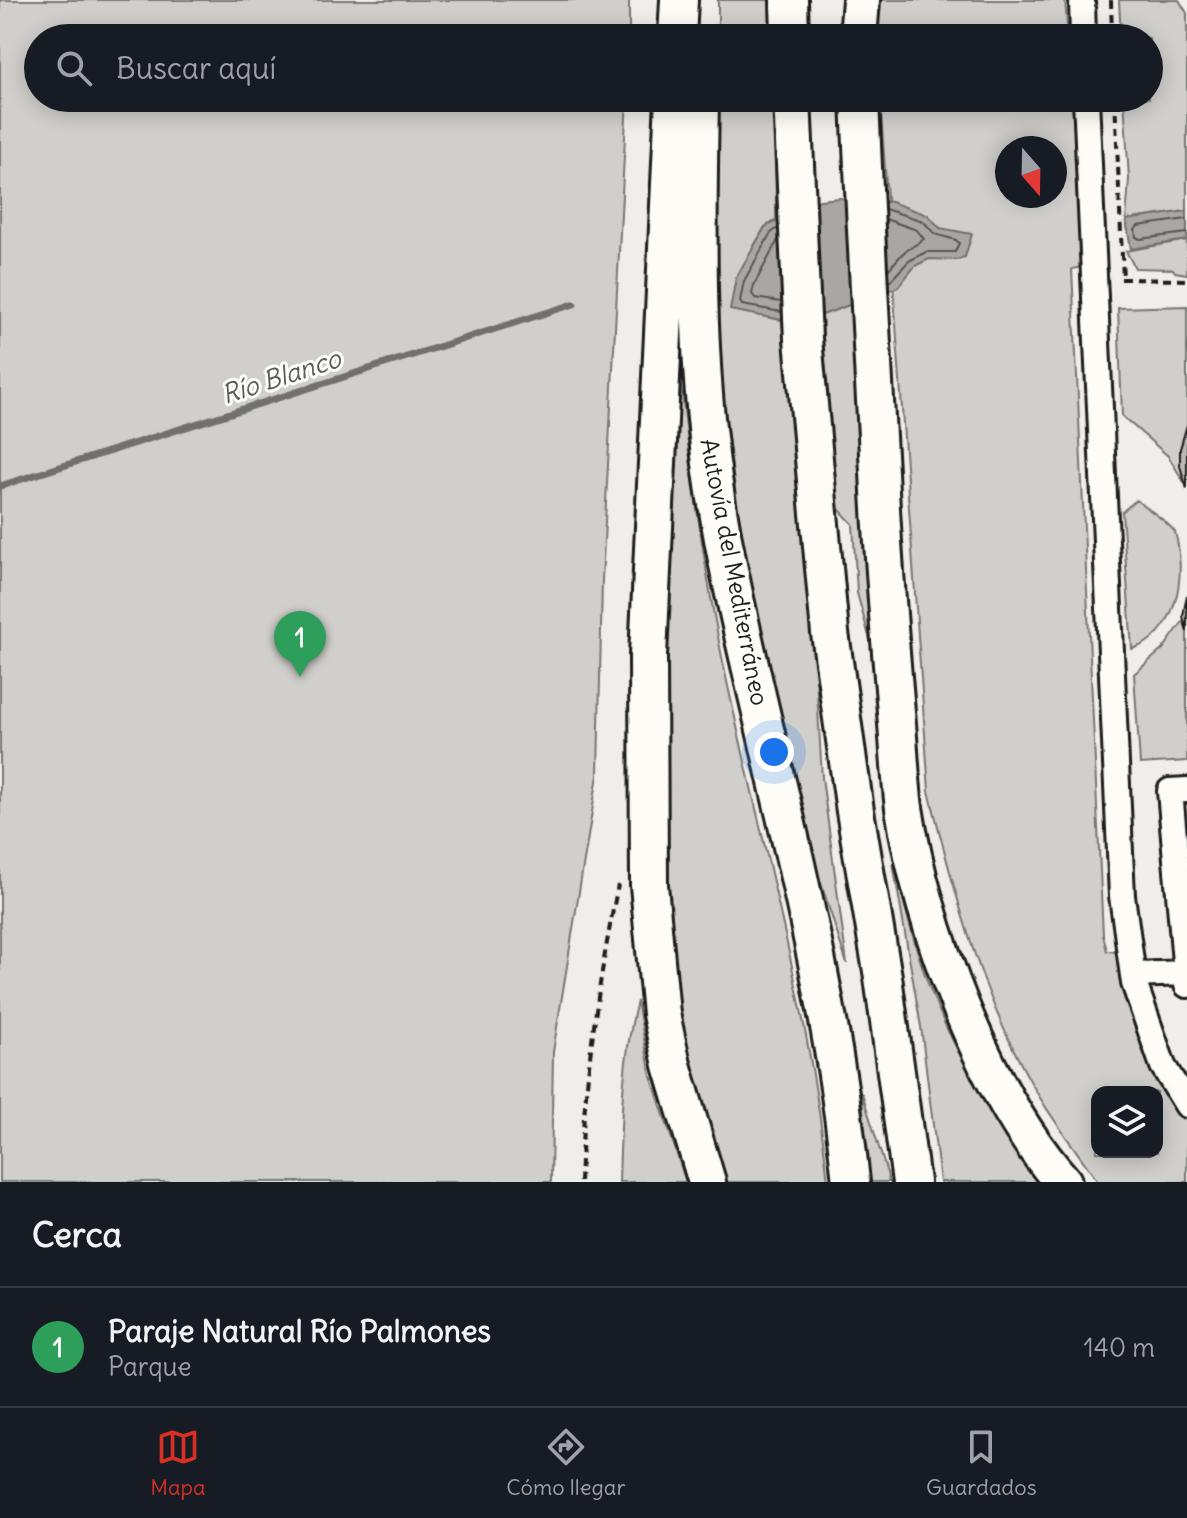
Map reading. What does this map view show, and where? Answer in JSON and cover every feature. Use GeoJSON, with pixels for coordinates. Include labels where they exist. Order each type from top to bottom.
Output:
{"type":"FeatureCollection","features":[{"type":"Feature","properties":{"kind":"highway"},"geometry":{"type":"LineString","coordinates":[[659,24],[660,0]]}},
{"type":"Feature","properties":{"kind":"highway"},"geometry":{"type":"LineString","coordinates":[[678,24],[679,0]]}},
{"type":"Feature","properties":{"kind":"highway"},"geometry":{"type":"LineString","coordinates":[[701,24],[702,0]]}},
{"type":"Feature","properties":{"kind":"highway"},"geometry":{"type":"LineString","coordinates":[[789,0],[790,24]]}},
{"type":"Feature","properties":{"kind":"highway"},"geometry":{"type":"LineString","coordinates":[[858,0],[858,24]]}},
{"type":"Feature","properties":{"kind":"highway"},"geometry":{"type":"LineString","coordinates":[[655,112],[650,220],[665,268]]}},
{"type":"Feature","properties":{"kind":"highway"},"geometry":{"type":"LineString","coordinates":[[673,112],[648,656],[649,885],[661,1014],[672,1065],[707,1182]]}},
{"type":"Feature","properties":{"kind":"highway","name":"Autovía del Mediterráneo"},"geometry":{"type":"LineString","coordinates":[[700,112],[698,306],[713,478],[745,648],[822,983],[851,1182]]}},
{"type":"Feature","properties":{"kind":"highway"},"geometry":{"type":"LineString","coordinates":[[792,112],[803,339],[830,633],[911,1182]]}},
{"type":"Feature","properties":{"kind":"highway"},"geometry":{"type":"LineString","coordinates":[[861,112],[886,600],[905,809],[923,891],[945,961],[978,1045],[1011,1109],[1063,1182]]}},
{"type":"Feature","properties":{"kind":"street"},"geometry":{"type":"LineString","coordinates":[[1082,0],[1083,24]]}},
{"type":"Feature","properties":{"kind":"street"},"geometry":{"type":"LineString","coordinates":[[1087,112],[1122,896],[1133,975],[1163,1066],[1187,1105]]}},
{"type":"Feature","properties":{"kind":"street"},"geometry":{"type":"LineString","coordinates":[[1187,790],[1170,791],[1187,985]]}},
{"type":"Feature","properties":{"kind":"street"},"geometry":{"type":"LineString","coordinates":[[1133,975],[1186,973]]}},
{"type":"Feature","properties":{"kind":"path"},"geometry":{"type":"LineString","coordinates":[[1111,0],[1112,24]]}},
{"type":"Feature","properties":{"kind":"path"},"geometry":{"type":"LineString","coordinates":[[1116,112],[1123,279]]}},
{"type":"Feature","properties":{"kind":"path"},"geometry":{"type":"LineString","coordinates":[[1096,279],[1187,280]]}},
{"type":"Feature","properties":{"kind":"path"},"geometry":{"type":"LineString","coordinates":[[580,1182],[582,1130],[603,966],[620,877]]}},
{"type":"Feature","properties":{"kind":"shaded area"},"geometry":{"type":"Polygon","coordinates":[[[0,0],[629,0],[629,24],[24,24],[24,112],[626,112],[602,580],[598,775],[553,1052],[551,1182],[0,1182],[0,0]]]}},
{"type":"Feature","properties":{"kind":"shaded area"},"geometry":{"type":"Polygon","coordinates":[[[718,0],[771,0],[772,24],[718,24],[718,0]]]}},
{"type":"Feature","properties":{"kind":"shaded area"},"geometry":{"type":"Polygon","coordinates":[[[877,0],[1065,0],[1067,24],[877,24],[877,0]]]}},
{"type":"Feature","properties":{"kind":"shaded area"},"geometry":{"type":"Polygon","coordinates":[[[1119,0],[1179,0],[1187,13],[1187,211],[1126,220],[1129,179],[1125,112],[1163,112],[1163,24],[1120,24],[1119,0]]]}},
{"type":"Feature","properties":{"kind":"shaded area"},"geometry":{"type":"Polygon","coordinates":[[[717,112],[775,112],[776,219],[765,227],[736,278],[731,310],[782,320],[812,607],[822,778],[847,964],[810,849],[743,553],[716,347],[717,112]]]}},
{"type":"Feature","properties":{"kind":"shaded area"},"geometry":{"type":"Polygon","coordinates":[[[881,112],[1073,112],[1082,267],[1072,269],[1103,935],[1107,951],[1119,952],[1177,1106],[1187,1121],[1187,1182],[1098,1182],[1049,1111],[1022,1065],[988,990],[961,911],[929,791],[881,112]]]}},
{"type":"Feature","properties":{"kind":"shaded area"},"geometry":{"type":"Polygon","coordinates":[[[1187,240],[1187,274],[1173,269],[1135,268],[1126,251],[1187,240]]]}},
{"type":"Feature","properties":{"kind":"shaded area"},"geometry":{"type":"Polygon","coordinates":[[[851,304],[870,640],[857,593],[853,524],[837,507],[832,487],[823,338],[822,315],[851,304]]]}},
{"type":"Feature","properties":{"kind":"shaded area"},"geometry":{"type":"Polygon","coordinates":[[[1187,306],[1187,425],[1180,450],[1184,482],[1168,456],[1122,416],[1118,308],[1187,306]]]}},
{"type":"Feature","properties":{"kind":"shaded area"},"geometry":{"type":"Polygon","coordinates":[[[678,359],[711,598],[810,1055],[828,1182],[724,1182],[685,1067],[666,947],[664,622],[678,359]]]}},
{"type":"Feature","properties":{"kind":"shaded area"},"geometry":{"type":"Polygon","coordinates":[[[1136,500],[1175,532],[1180,566],[1179,584],[1169,617],[1148,642],[1132,649],[1122,512],[1136,500]]]}},
{"type":"Feature","properties":{"kind":"shaded area"},"geometry":{"type":"Polygon","coordinates":[[[1184,620],[1187,632],[1187,761],[1140,764],[1134,674],[1163,649],[1184,620]]]}},
{"type":"Feature","properties":{"kind":"shaded area"},"geometry":{"type":"Polygon","coordinates":[[[893,863],[914,941],[951,1038],[994,1112],[1041,1182],[940,1182],[921,1027],[893,863]]]}},
{"type":"Feature","properties":{"kind":"shaded area"},"geometry":{"type":"Polygon","coordinates":[[[637,1001],[651,1076],[686,1182],[619,1182],[625,1068],[637,1001]]]}},
{"type":"Feature","properties":{"kind":"shaded area"},"geometry":{"type":"Polygon","coordinates":[[[862,1093],[887,1173],[889,1182],[867,1182],[862,1093]]]}},
{"type":"Feature","properties":{"kind":"water"},"geometry":{"type":"Polygon","coordinates":[[[839,198],[891,202],[928,215],[940,228],[972,234],[965,257],[957,260],[929,259],[915,266],[898,287],[825,314],[782,320],[730,310],[736,278],[765,227],[820,200],[839,198]]]}},
{"type":"Feature","properties":{"kind":"water"},"geometry":{"type":"Polygon","coordinates":[[[1187,211],[1187,240],[1131,249],[1126,220],[1187,211]]]}},
{"type":"Feature","properties":{"kind":"building"},"geometry":{"type":"Polygon","coordinates":[[[1187,425],[1187,489],[1180,466],[1180,449],[1187,425]]]}},
{"type":"Feature","properties":{"kind":"building"},"geometry":{"type":"Polygon","coordinates":[[[1187,595],[1187,632],[1183,616],[1187,595]]]}},
{"type":"Feature","properties":{"kind":"waterway","name":"Río Blanco"},"geometry":{"type":"LineString","coordinates":[[0,486],[574,304]]}},
{"type":"Feature","properties":{"kind":"place","name":"Paraje Natural Río Palmones"},"geometry":{"type":"Point","coordinates":[300,677]}}]}
